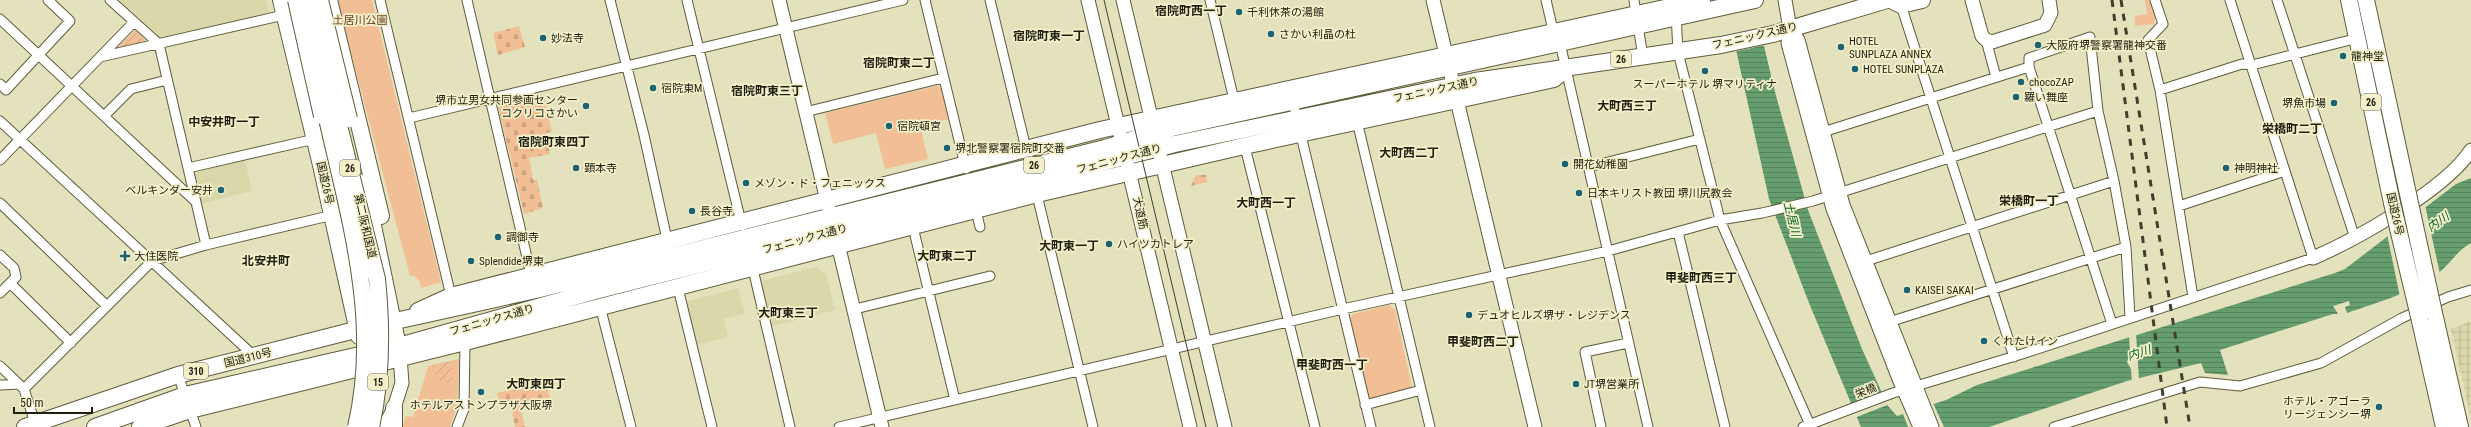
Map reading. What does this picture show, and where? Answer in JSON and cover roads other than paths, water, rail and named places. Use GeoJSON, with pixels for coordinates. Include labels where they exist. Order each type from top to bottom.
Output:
{"type":"FeatureCollection","features":[{"type":"Feature","properties":{"kind":"highway"},"geometry":{"type":"LineString","coordinates":[[296,0],[339,189],[354,278],[369,335]]}},
{"type":"Feature","properties":{"kind":"highway","name":"第二阪和国道"},"geometry":{"type":"LineString","coordinates":[[300,0],[357,248],[369,335]]}},
{"type":"Feature","properties":{"kind":"highway","name":"フェニックス通り"},"geometry":{"type":"LineString","coordinates":[[1126,158],[1153,126],[1556,37],[1637,13],[1755,0]]}},
{"type":"Feature","properties":{"kind":"highway","name":"26"},"geometry":{"type":"LineString","coordinates":[[1893,2],[1922,0]]}},
{"type":"Feature","properties":{"kind":"highway","name":"国道26号"},"geometry":{"type":"LineString","coordinates":[[2349,0],[2392,203],[2460,427]]}},
{"type":"Feature","properties":{"kind":"highway","name":"国道26号"},"geometry":{"type":"LineString","coordinates":[[2366,0],[2408,194],[2444,427]]}},
{"type":"Feature","properties":{"kind":"highway"},"geometry":{"type":"LineString","coordinates":[[321,2],[364,178],[371,216]]}},
{"type":"Feature","properties":{"kind":"highway","name":"第二阪和国道"},"geometry":{"type":"LineString","coordinates":[[321,2],[377,279],[369,335]]}},
{"type":"Feature","properties":{"kind":"highway","name":"26"},"geometry":{"type":"LineString","coordinates":[[321,2],[357,176],[371,216],[400,351],[465,342],[542,314],[600,306],[676,279]]}},
{"type":"Feature","properties":{"kind":"highway","name":"26"},"geometry":{"type":"LineString","coordinates":[[321,2],[398,289],[394,322]]}},
{"type":"Feature","properties":{"kind":"highway","name":"フェニックス通り"},"geometry":{"type":"LineString","coordinates":[[1565,67],[1721,45],[1773,34],[1893,2]]}},
{"type":"Feature","properties":{"kind":"highway","name":"国道26号"},"geometry":{"type":"LineString","coordinates":[[282,7],[333,215],[369,335],[359,361]]}},
{"type":"Feature","properties":{"kind":"highway","name":"26"},"geometry":{"type":"LineString","coordinates":[[833,223],[912,219],[974,204],[1034,180],[1126,158],[1162,166],[1244,146],[1298,127],[1456,93],[1554,79],[1565,67]]}},
{"type":"Feature","properties":{"kind":"highway","name":"26"},"geometry":{"type":"LineString","coordinates":[[751,260],[965,165],[1118,126],[1153,126]]}},
{"type":"Feature","properties":{"kind":"highway","name":"フェニックス通り"},"geometry":{"type":"LineString","coordinates":[[743,230],[833,223],[968,181],[1034,180],[1240,130],[1298,127]]}},
{"type":"Feature","properties":{"kind":"highway","name":"26"},"geometry":{"type":"LineString","coordinates":[[394,322],[451,296],[534,283],[743,230]]}},
{"type":"Feature","properties":{"kind":"highway","name":"フェニックス通り"},"geometry":{"type":"LineString","coordinates":[[359,361],[751,260]]}},
{"type":"Feature","properties":{"kind":"highway","name":"フェニックス通り"},"geometry":{"type":"LineString","coordinates":[[369,335],[394,322],[534,283]]}},
{"type":"Feature","properties":{"kind":"highway","name":"国道310号"},"geometry":{"type":"LineString","coordinates":[[32,426],[178,375],[254,356],[369,335]]}},
{"type":"Feature","properties":{"kind":"highway","name":"15"},"geometry":{"type":"LineString","coordinates":[[356,427],[363,391],[369,335]]}},
{"type":"Feature","properties":{"kind":"highway","name":"15"},"geometry":{"type":"LineString","coordinates":[[369,335],[378,390],[371,427]]}},
{"type":"Feature","properties":{"kind":"highway"},"geometry":{"type":"LineString","coordinates":[[140,427],[187,403],[332,373],[359,361]]}},
{"type":"Feature","properties":{"kind":"highway","name":"国道310号"},"geometry":{"type":"LineString","coordinates":[[95,427],[359,361]]}},
{"type":"Feature","properties":{"kind":"highway"},"geometry":{"type":"LineString","coordinates":[[394,408],[394,427]]}},
{"type":"Feature","properties":{"kind":"street"},"geometry":{"type":"LineString","coordinates":[[0,84],[6,90],[70,21],[48,0]]}},
{"type":"Feature","properties":{"kind":"street"},"geometry":{"type":"LineString","coordinates":[[110,0],[159,44],[206,245]]}},
{"type":"Feature","properties":{"kind":"street"},"geometry":{"type":"LineString","coordinates":[[380,0],[451,296]]}},
{"type":"Feature","properties":{"kind":"street"},"geometry":{"type":"LineString","coordinates":[[467,0],[542,314]]}},
{"type":"Feature","properties":{"kind":"street"},"geometry":{"type":"LineString","coordinates":[[610,0],[627,66],[712,427]]}},
{"type":"Feature","properties":{"kind":"street"},"geometry":{"type":"LineString","coordinates":[[687,0],[743,230]]}},
{"type":"Feature","properties":{"kind":"street"},"geometry":{"type":"LineString","coordinates":[[779,0],[805,112],[855,309],[881,423]]}},
{"type":"Feature","properties":{"kind":"street"},"geometry":{"type":"LineString","coordinates":[[857,0],[859,9]]}},
{"type":"Feature","properties":{"kind":"street"},"geometry":{"type":"LineString","coordinates":[[409,118],[698,48],[786,29],[859,9],[903,0]]}},
{"type":"Feature","properties":{"kind":"street"},"geometry":{"type":"LineString","coordinates":[[925,0],[980,227]]}},
{"type":"Feature","properties":{"kind":"street"},"geometry":{"type":"LineString","coordinates":[[990,0],[1093,427]]}},
{"type":"Feature","properties":{"kind":"street","name":"大道筋"},"geometry":{"type":"LineString","coordinates":[[1088,0],[1190,427]]}},
{"type":"Feature","properties":{"kind":"street"},"geometry":{"type":"LineString","coordinates":[[1123,0],[1162,166],[1206,342],[1225,427]]}},
{"type":"Feature","properties":{"kind":"street"},"geometry":{"type":"LineString","coordinates":[[1210,0],[1236,108]]}},
{"type":"Feature","properties":{"kind":"street"},"geometry":{"type":"LineString","coordinates":[[1433,0],[1500,275],[1535,427]]}},
{"type":"Feature","properties":{"kind":"street"},"geometry":{"type":"LineString","coordinates":[[1546,0],[1565,67],[1608,250],[1646,426]]}},
{"type":"Feature","properties":{"kind":"street"},"geometry":{"type":"LineString","coordinates":[[1785,0],[1790,29],[1788,43],[1834,193],[1920,427]]}},
{"type":"Feature","properties":{"kind":"street"},"geometry":{"type":"LineString","coordinates":[[1972,0],[1982,36],[1986,40],[1992,42],[2042,27],[2050,18],[2049,0]]}},
{"type":"Feature","properties":{"kind":"street"},"geometry":{"type":"LineString","coordinates":[[2155,0],[2163,24],[2148,40],[2160,90],[2193,297]]}},
{"type":"Feature","properties":{"kind":"street"},"geometry":{"type":"LineString","coordinates":[[2230,0],[2313,258],[2355,238],[2439,182],[2457,166],[2471,150]]}},
{"type":"Feature","properties":{"kind":"street"},"geometry":{"type":"LineString","coordinates":[[2277,0],[2355,238]]}},
{"type":"Feature","properties":{"kind":"street"},"geometry":{"type":"LineString","coordinates":[[100,57],[159,44],[282,7],[321,2]]}},
{"type":"Feature","properties":{"kind":"street"},"geometry":{"type":"LineString","coordinates":[[1893,2],[1931,98],[2014,357]]}},
{"type":"Feature","properties":{"kind":"street"},"geometry":{"type":"LineString","coordinates":[[1677,8],[1678,52],[1720,220],[1807,426]]}},
{"type":"Feature","properties":{"kind":"street"},"geometry":{"type":"LineString","coordinates":[[1637,13],[1643,57]]}},
{"type":"Feature","properties":{"kind":"street"},"geometry":{"type":"LineString","coordinates":[[0,19],[196,202]]}},
{"type":"Feature","properties":{"kind":"street"},"geometry":{"type":"LineString","coordinates":[[0,160],[134,22]]}},
{"type":"Feature","properties":{"kind":"street"},"geometry":{"type":"LineString","coordinates":[[1790,29],[1798,40],[1823,132],[1834,193],[1866,261],[1889,322],[1908,394],[1932,427]]}},
{"type":"Feature","properties":{"kind":"street"},"geometry":{"type":"LineString","coordinates":[[2112,324],[2029,67],[2029,58],[2090,37],[2098,111],[2114,181],[2126,247],[2130,317]]}},
{"type":"Feature","properties":{"kind":"street"},"geometry":{"type":"LineString","coordinates":[[2160,90],[2242,64],[2252,65],[2358,38]]}},
{"type":"Feature","properties":{"kind":"street"},"geometry":{"type":"LineString","coordinates":[[1986,40],[1996,77]]}},
{"type":"Feature","properties":{"kind":"street"},"geometry":{"type":"LineString","coordinates":[[1823,132],[2029,67]]}},
{"type":"Feature","properties":{"kind":"street"},"geometry":{"type":"LineString","coordinates":[[805,112],[943,78]]}},
{"type":"Feature","properties":{"kind":"street"},"geometry":{"type":"LineString","coordinates":[[104,116],[131,89],[167,80]]}},
{"type":"Feature","properties":{"kind":"street"},"geometry":{"type":"LineString","coordinates":[[1291,95],[1371,427]]}},
{"type":"Feature","properties":{"kind":"street"},"geometry":{"type":"LineString","coordinates":[[839,427],[881,423],[955,400],[1343,309],[1399,298],[1608,250],[1720,220],[1762,213],[1813,201],[1834,193],[2098,111]]}},
{"type":"Feature","properties":{"kind":"street"},"geometry":{"type":"LineString","coordinates":[[1356,115],[1430,427]]}},
{"type":"Feature","properties":{"kind":"street"},"geometry":{"type":"LineString","coordinates":[[0,121],[254,356]]}},
{"type":"Feature","properties":{"kind":"street"},"geometry":{"type":"LineString","coordinates":[[1240,130],[1314,427]]}},
{"type":"Feature","properties":{"kind":"street"},"geometry":{"type":"LineString","coordinates":[[188,168],[315,139]]}},
{"type":"Feature","properties":{"kind":"street"},"geometry":{"type":"LineString","coordinates":[[1588,167],[1700,139]]}},
{"type":"Feature","properties":{"kind":"street"},"geometry":{"type":"LineString","coordinates":[[2179,206],[2285,170]]}},
{"type":"Feature","properties":{"kind":"street"},"geometry":{"type":"LineString","coordinates":[[1866,261],[2114,181]]}},
{"type":"Feature","properties":{"kind":"street"},"geometry":{"type":"LineString","coordinates":[[0,203],[107,306]]}},
{"type":"Feature","properties":{"kind":"street"},"geometry":{"type":"LineString","coordinates":[[0,385],[21,386],[71,343],[152,262],[206,245],[333,215]]}},
{"type":"Feature","properties":{"kind":"street"},"geometry":{"type":"LineString","coordinates":[[912,219],[955,400]]}},
{"type":"Feature","properties":{"kind":"street"},"geometry":{"type":"LineString","coordinates":[[1678,232],[1725,427]]}},
{"type":"Feature","properties":{"kind":"street"},"geometry":{"type":"LineString","coordinates":[[1889,322],[2126,247]]}},
{"type":"Feature","properties":{"kind":"street"},"geometry":{"type":"LineString","coordinates":[[0,255],[14,268],[16,277],[0,293]]}},
{"type":"Feature","properties":{"kind":"street","name":"栄橋"},"geometry":{"type":"LineString","coordinates":[[1807,426],[1832,423],[1848,412],[1908,394],[2130,317],[2313,258]]}},
{"type":"Feature","properties":{"kind":"street"},"geometry":{"type":"LineString","coordinates":[[751,260],[790,427]]}},
{"type":"Feature","properties":{"kind":"street"},"geometry":{"type":"LineString","coordinates":[[855,309],[990,276]]}},
{"type":"Feature","properties":{"kind":"street"},"geometry":{"type":"LineString","coordinates":[[10,283],[71,343]]}},
{"type":"Feature","properties":{"kind":"street"},"geometry":{"type":"LineString","coordinates":[[2054,427],[2200,382],[2240,386],[2321,363],[2402,318],[2448,297],[2471,290]]}},
{"type":"Feature","properties":{"kind":"street"},"geometry":{"type":"LineString","coordinates":[[600,306],[631,427]]}},
{"type":"Feature","properties":{"kind":"street"},"geometry":{"type":"LineString","coordinates":[[457,427],[464,409],[465,342]]}},
{"type":"Feature","properties":{"kind":"street"},"geometry":{"type":"LineString","coordinates":[[1602,427],[1585,352],[1628,343]]}},
{"type":"Feature","properties":{"kind":"street"},"geometry":{"type":"LineString","coordinates":[[384,427],[394,408],[402,383],[400,351]]}},
{"type":"Feature","properties":{"kind":"street"},"geometry":{"type":"LineString","coordinates":[[349,427],[355,405],[359,361]]}},
{"type":"Feature","properties":{"kind":"street"},"geometry":{"type":"LineString","coordinates":[[0,366],[21,386],[32,426]]}},
{"type":"Feature","properties":{"kind":"street"},"geometry":{"type":"LineString","coordinates":[[178,375],[196,427]]}},
{"type":"Feature","properties":{"kind":"street"},"geometry":{"type":"LineString","coordinates":[[1365,405],[1421,390]]}},
{"type":"Feature","properties":{"kind":"water"},"geometry":{"type":"Polygon","coordinates":[[[1725,0],[1753,0],[1775,92],[1808,210],[1862,349],[1888,406],[1897,416],[1946,400],[1977,385],[2345,269],[2456,184],[2471,178],[2471,243],[2462,249],[2442,270],[2421,284],[2396,296],[2347,313],[2345,307],[2350,305],[2349,301],[2333,306],[2338,314],[2333,314],[2220,350],[2228,375],[2205,373],[2201,363],[2127,381],[1989,427],[1861,427],[1809,303],[1769,199],[1725,0]]]}},
{"type":"Feature","properties":{"kind":"tram line"},"geometry":{"type":"LineString","coordinates":[[1104,0],[1206,427]]}},
{"type":"Feature","properties":{"kind":"railway"},"geometry":{"type":"LineString","coordinates":[[2112,0],[2167,427]]}},
{"type":"Feature","properties":{"kind":"railway"},"geometry":{"type":"LineString","coordinates":[[2121,0],[2190,427]]}},
{"type":"Feature","properties":{"kind":"place","name":"千利休茶の湯館"},"geometry":{"type":"Point","coordinates":[1239,12]}},
{"type":"Feature","properties":{"kind":"place","name":"さかい利晶の杜"},"geometry":{"type":"Point","coordinates":[1271,34]}},
{"type":"Feature","properties":{"kind":"place","name":"妙法寺"},"geometry":{"type":"Point","coordinates":[543,38]}},
{"type":"Feature","properties":{"kind":"place","name":"大阪府堺警察署龍神交番"},"geometry":{"type":"Point","coordinates":[2038,45]}},
{"type":"Feature","properties":{"kind":"place","name":"HOTEL SUNPLAZA ANNEX"},"geometry":{"type":"Point","coordinates":[1841,47]}},
{"type":"Feature","properties":{"kind":"place","name":"龍神堂"},"geometry":{"type":"Point","coordinates":[2343,56]}},
{"type":"Feature","properties":{"kind":"place","name":"HOTEL SUNPLAZA"},"geometry":{"type":"Point","coordinates":[1855,69]}},
{"type":"Feature","properties":{"kind":"place","name":"スーパーホテル 堺マリティナ"},"geometry":{"type":"Point","coordinates":[1705,71]}},
{"type":"Feature","properties":{"kind":"place","name":"chocoZAP"},"geometry":{"type":"Point","coordinates":[2021,82]}},
{"type":"Feature","properties":{"kind":"place","name":"宿院東M"},"geometry":{"type":"Point","coordinates":[653,88]}},
{"type":"Feature","properties":{"kind":"place","name":"羅い舞座"},"geometry":{"type":"Point","coordinates":[2016,97]}},
{"type":"Feature","properties":{"kind":"place","name":"堺魚市場"},"geometry":{"type":"Point","coordinates":[2334,103]}},
{"type":"Feature","properties":{"kind":"place","name":"堺市立男女共同参画センター コクリコさかい"},"geometry":{"type":"Point","coordinates":[586,106]}},
{"type":"Feature","properties":{"kind":"place","name":"宿院頓宮"},"geometry":{"type":"Point","coordinates":[889,126]}},
{"type":"Feature","properties":{"kind":"place","name":"堺北警察署宿院町交番"},"geometry":{"type":"Point","coordinates":[947,148]}},
{"type":"Feature","properties":{"kind":"place","name":"開花幼稚園"},"geometry":{"type":"Point","coordinates":[1565,164]}},
{"type":"Feature","properties":{"kind":"place","name":"顕本寺"},"geometry":{"type":"Point","coordinates":[576,168]}},
{"type":"Feature","properties":{"kind":"place","name":"神明神社"},"geometry":{"type":"Point","coordinates":[2226,168]}},
{"type":"Feature","properties":{"kind":"place","name":"メゾン・ド・フェニックス"},"geometry":{"type":"Point","coordinates":[746,183]}},
{"type":"Feature","properties":{"kind":"place","name":"ベルキンダー安井"},"geometry":{"type":"Point","coordinates":[221,190]}},
{"type":"Feature","properties":{"kind":"place","name":"日本キリスト教団 堺川尻教会"},"geometry":{"type":"Point","coordinates":[1579,193]}},
{"type":"Feature","properties":{"kind":"place","name":"長谷寺"},"geometry":{"type":"Point","coordinates":[692,211]}},
{"type":"Feature","properties":{"kind":"place","name":"調御寺"},"geometry":{"type":"Point","coordinates":[498,237]}},
{"type":"Feature","properties":{"kind":"place","name":"ハイツカトレア"},"geometry":{"type":"Point","coordinates":[1109,244]}},
{"type":"Feature","properties":{"kind":"place","name":"大住医院"},"geometry":{"type":"Point","coordinates":[125,256]}},
{"type":"Feature","properties":{"kind":"place","name":"Splendide堺東"},"geometry":{"type":"Point","coordinates":[471,261]}},
{"type":"Feature","properties":{"kind":"place","name":"KAISEI SAKAI"},"geometry":{"type":"Point","coordinates":[1907,290]}},
{"type":"Feature","properties":{"kind":"place","name":"デュオヒルズ堺ザ・レジデンス"},"geometry":{"type":"Point","coordinates":[1469,315]}},
{"type":"Feature","properties":{"kind":"place","name":"くれたけイン"},"geometry":{"type":"Point","coordinates":[1984,341]}},
{"type":"Feature","properties":{"kind":"place","name":"JT堺営業所"},"geometry":{"type":"Point","coordinates":[1576,384]}},
{"type":"Feature","properties":{"kind":"place","name":"ホテルアストンプラザ大阪堺"},"geometry":{"type":"Point","coordinates":[481,392]}},
{"type":"Feature","properties":{"kind":"place","name":"ホテル・アゴーラ リージェンシー堺"},"geometry":{"type":"Point","coordinates":[2379,407]}},
{"type":"Feature","properties":{"kind":"district","name":"宿院町西一丁"},"geometry":{"type":"Point","coordinates":[1191,11]}},
{"type":"Feature","properties":{"kind":"district","name":"宿院町東一丁"},"geometry":{"type":"Point","coordinates":[1049,36]}},
{"type":"Feature","properties":{"kind":"district","name":"宿院町東二丁"},"geometry":{"type":"Point","coordinates":[899,63]}},
{"type":"Feature","properties":{"kind":"district","name":"宿院町東三丁"},"geometry":{"type":"Point","coordinates":[767,91]}},
{"type":"Feature","properties":{"kind":"district","name":"大町西三丁"},"geometry":{"type":"Point","coordinates":[1627,106]}},
{"type":"Feature","properties":{"kind":"district","name":"中安井町一丁"},"geometry":{"type":"Point","coordinates":[224,122]}},
{"type":"Feature","properties":{"kind":"district","name":"栄橋町二丁"},"geometry":{"type":"Point","coordinates":[2292,129]}},
{"type":"Feature","properties":{"kind":"district","name":"宿院町東四丁"},"geometry":{"type":"Point","coordinates":[554,142]}},
{"type":"Feature","properties":{"kind":"district","name":"大町西二丁"},"geometry":{"type":"Point","coordinates":[1409,153]}},
{"type":"Feature","properties":{"kind":"district","name":"栄橋町一丁"},"geometry":{"type":"Point","coordinates":[2029,201]}},
{"type":"Feature","properties":{"kind":"district","name":"大町西一丁"},"geometry":{"type":"Point","coordinates":[1266,203]}},
{"type":"Feature","properties":{"kind":"district","name":"大町東一丁"},"geometry":{"type":"Point","coordinates":[1069,246]}},
{"type":"Feature","properties":{"kind":"district","name":"大町東二丁"},"geometry":{"type":"Point","coordinates":[947,256]}},
{"type":"Feature","properties":{"kind":"district","name":"北安井町"},"geometry":{"type":"Point","coordinates":[266,261]}},
{"type":"Feature","properties":{"kind":"district","name":"甲斐町西三丁"},"geometry":{"type":"Point","coordinates":[1701,278]}},
{"type":"Feature","properties":{"kind":"district","name":"大町東三丁"},"geometry":{"type":"Point","coordinates":[788,313]}},
{"type":"Feature","properties":{"kind":"district","name":"甲斐町西二丁"},"geometry":{"type":"Point","coordinates":[1483,342]}},
{"type":"Feature","properties":{"kind":"district","name":"甲斐町西一丁"},"geometry":{"type":"Point","coordinates":[1332,365]}},
{"type":"Feature","properties":{"kind":"district","name":"大町東四丁"},"geometry":{"type":"Point","coordinates":[536,384]}},
{"type":"Feature","properties":{"kind":"park label","name":"土居川公園"},"geometry":{"type":"Point","coordinates":[360,20]}},
{"type":"Feature","properties":{"kind":"water label","name":"土居川"},"geometry":{"type":"Point","coordinates":[1792,219]}},
{"type":"Feature","properties":{"kind":"water label","name":"内川"},"geometry":{"type":"Point","coordinates":[2438,222]}},
{"type":"Feature","properties":{"kind":"water label","name":"内川"},"geometry":{"type":"Point","coordinates":[2139,353]}}]}
